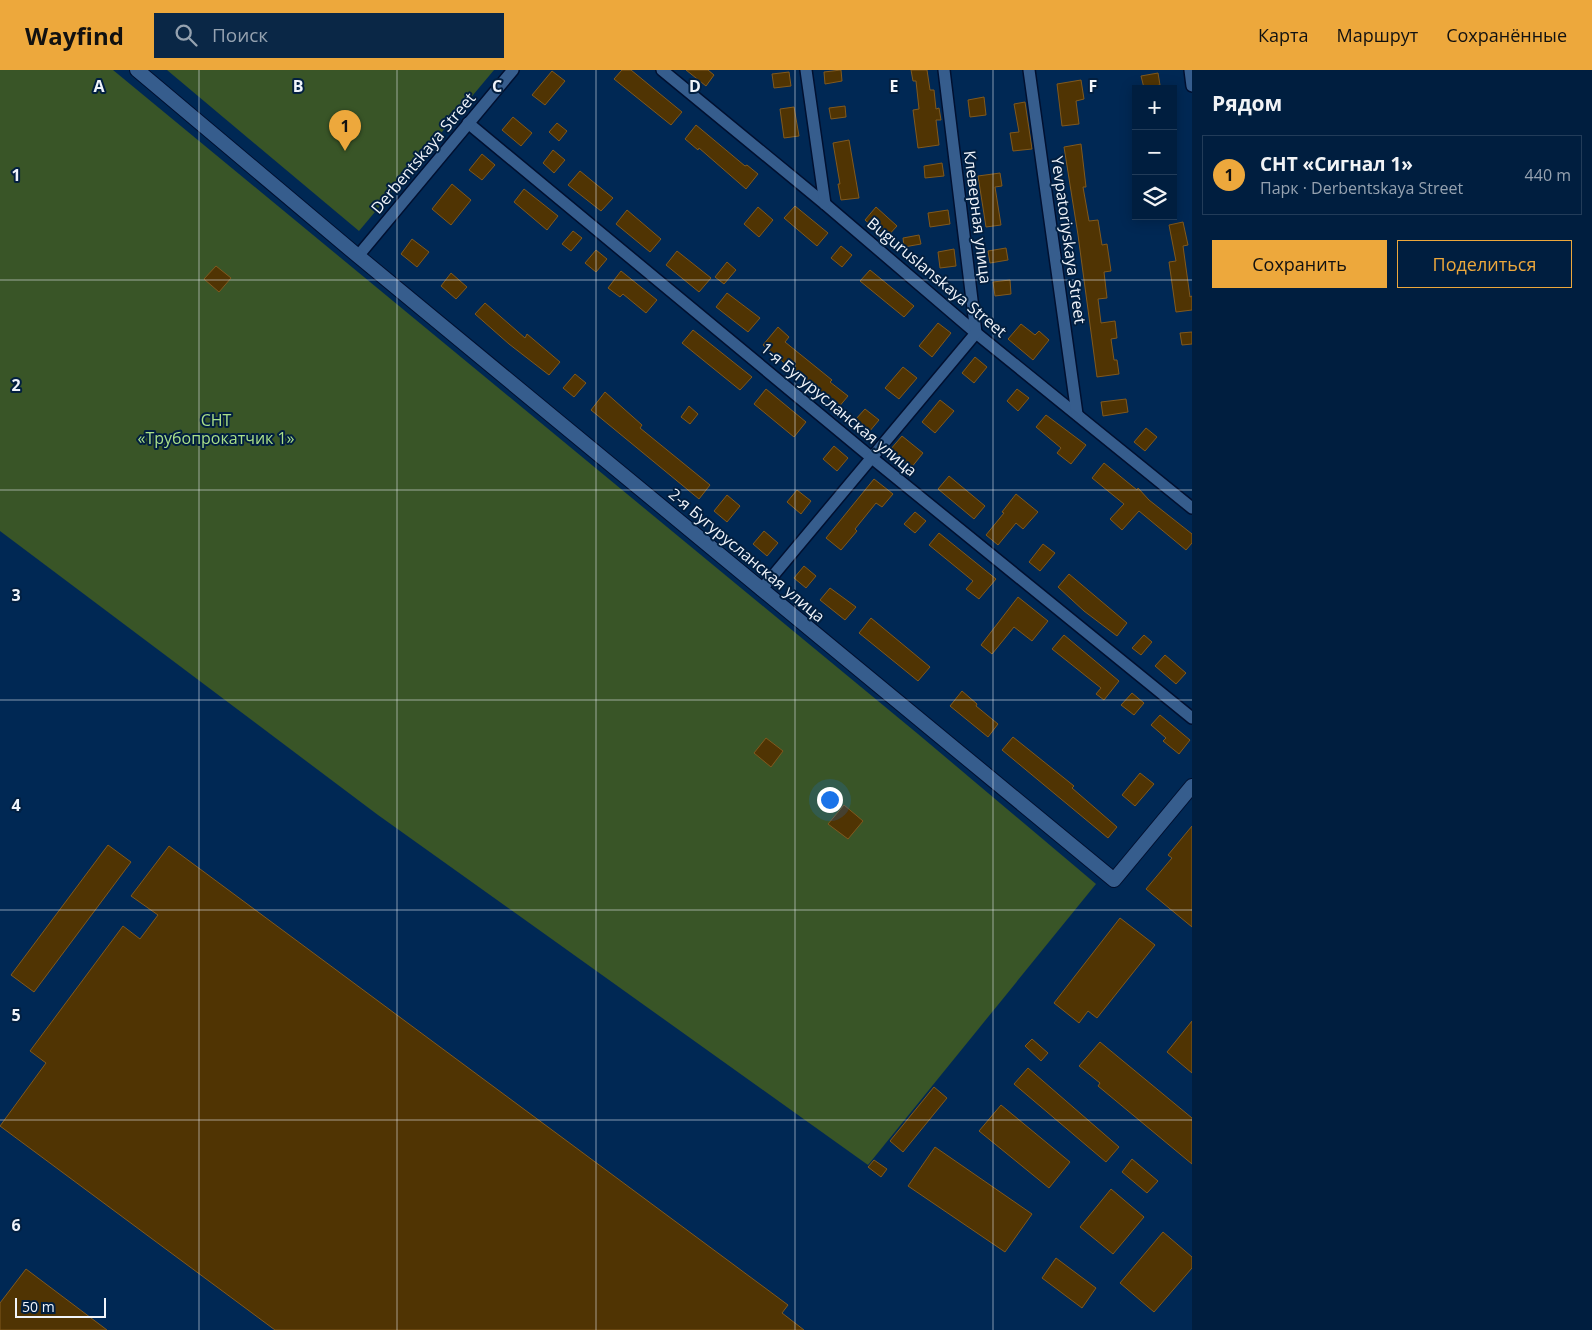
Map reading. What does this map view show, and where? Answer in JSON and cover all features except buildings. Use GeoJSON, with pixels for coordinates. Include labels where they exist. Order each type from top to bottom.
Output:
{"type":"FeatureCollection","features":[{"type":"Feature","properties":{"kind":"street","name":"2-я Бугурусланская улица"},"geometry":{"type":"LineString","coordinates":[[137,70],[358,256],[1114,880],[1192,786]]}},
{"type":"Feature","properties":{"kind":"street","name":"Derbentskaya Street"},"geometry":{"type":"LineString","coordinates":[[358,256],[513,70]]}},
{"type":"Feature","properties":{"kind":"street","name":"Buguruslanskaya Street"},"geometry":{"type":"LineString","coordinates":[[662,70],[825,204],[976,333],[1192,508]]}},
{"type":"Feature","properties":{"kind":"street"},"geometry":{"type":"LineString","coordinates":[[806,70],[825,204]]}},
{"type":"Feature","properties":{"kind":"street","name":"Клеверная улица"},"geometry":{"type":"LineString","coordinates":[[944,70],[976,333]]}},
{"type":"Feature","properties":{"kind":"street","name":"Yevpatoriyskaya Street"},"geometry":{"type":"LineString","coordinates":[[1029,70],[1078,414]]}},
{"type":"Feature","properties":{"kind":"street"},"geometry":{"type":"LineString","coordinates":[[1190,70],[1192,86]]}},
{"type":"Feature","properties":{"kind":"street","name":"1-я Бугурусланская улица"},"geometry":{"type":"LineString","coordinates":[[468,123],[872,458],[1192,718]]}},
{"type":"Feature","properties":{"kind":"street"},"geometry":{"type":"LineString","coordinates":[[761,590],[976,333]]}},
{"type":"Feature","properties":{"kind":"green space","name":"СНТ «Трубопрокатчик 1»"},"geometry":{"type":"Polygon","coordinates":[[[0,70],[113,70],[918,734],[1096,884],[868,1165],[378,815],[0,531],[0,70]]]}},
{"type":"Feature","properties":{"kind":"green space"},"geometry":{"type":"Polygon","coordinates":[[[167,70],[494,70],[359,231],[167,70]]]}},
{"type":"Feature","properties":{"kind":"place","name":"СНТ «Сигнал 1»"},"geometry":{"type":"Point","coordinates":[345,151]}}]}
